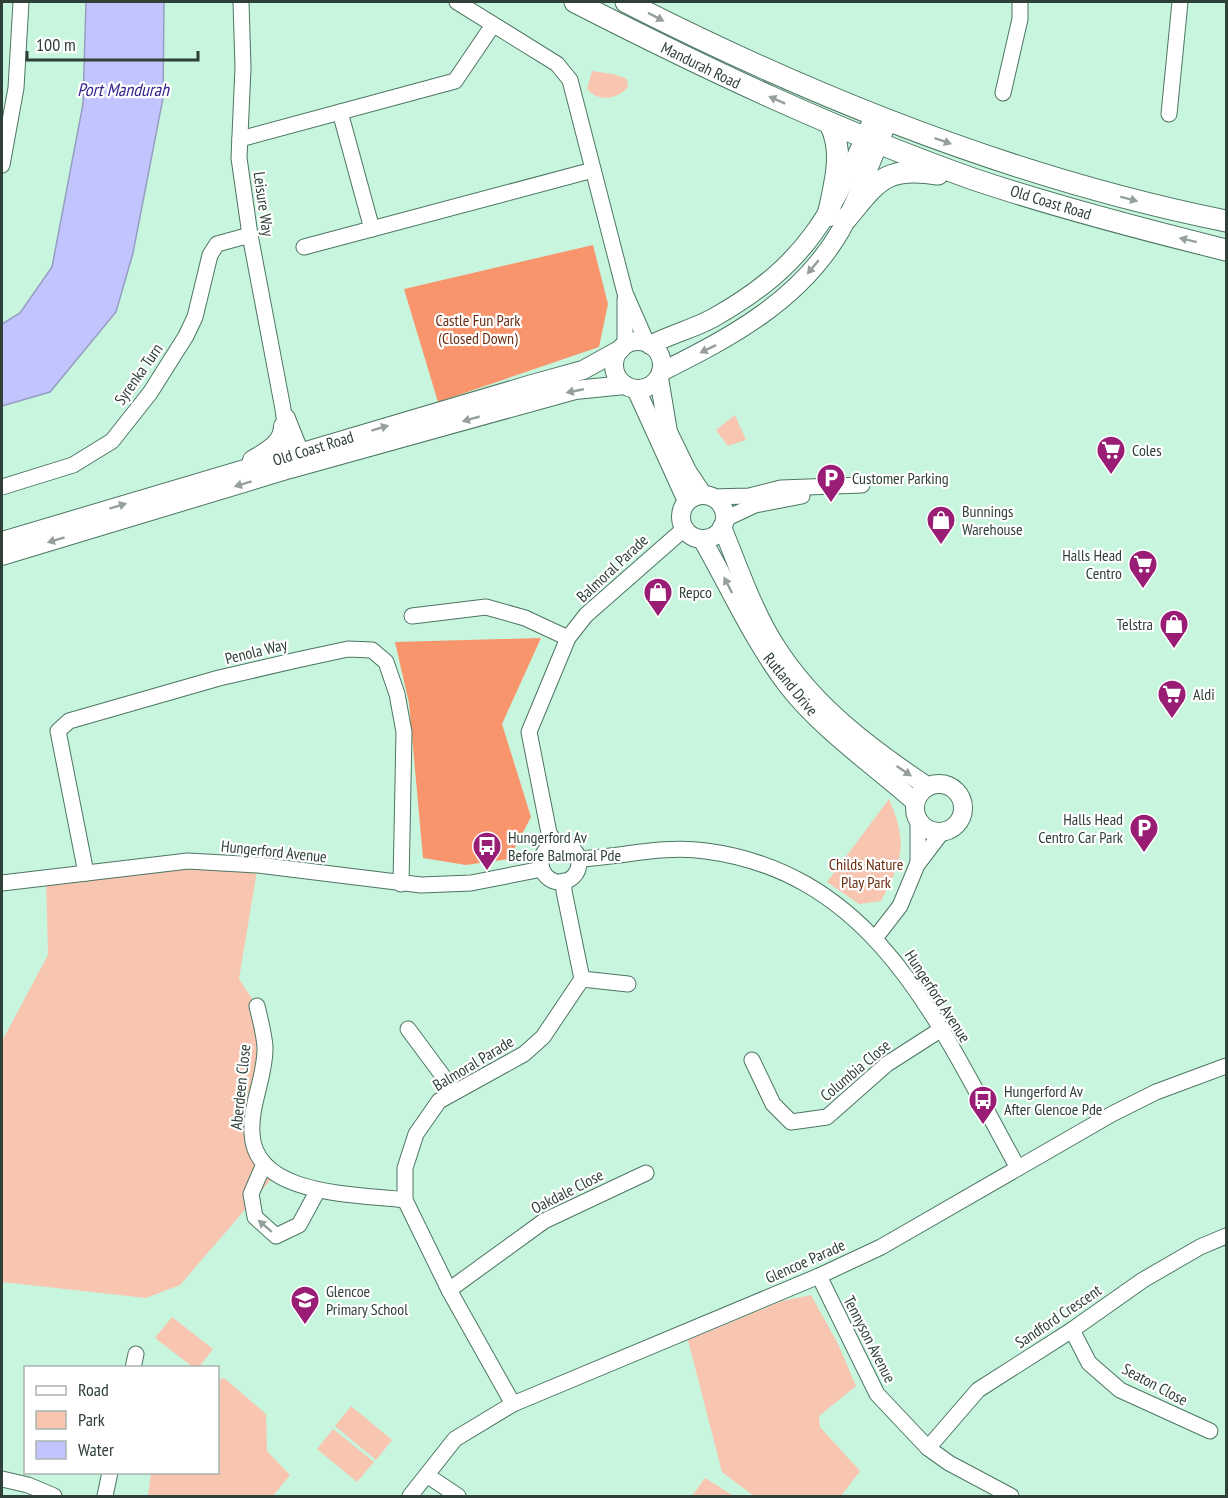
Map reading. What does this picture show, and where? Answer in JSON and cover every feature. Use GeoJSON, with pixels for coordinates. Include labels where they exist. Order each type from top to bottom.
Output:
{"type":"FeatureCollection","features":[{"type":"Feature","properties":{"kind":"highway","name":"Mandurah Road"},"geometry":{"type":"LineString","coordinates":[[575,2],[720,75],[830,124]]}},
{"type":"Feature","properties":{"kind":"highway","name":"Mandurah Road"},"geometry":{"type":"LineString","coordinates":[[626,2],[747,61],[881,118]]}},
{"type":"Feature","properties":{"kind":"highway","name":"Old Coast Road"},"geometry":{"type":"LineString","coordinates":[[881,118],[1044,175],[1130,199],[1227,221]]}},
{"type":"Feature","properties":{"kind":"highway","name":"Old Coast Road"},"geometry":{"type":"LineString","coordinates":[[830,124],[975,179],[1150,231],[1227,250]]}},
{"type":"Feature","properties":{"kind":"highway"},"geometry":{"type":"LineString","coordinates":[[830,124],[837,136],[837,218]]}},
{"type":"Feature","properties":{"kind":"highway"},"geometry":{"type":"LineString","coordinates":[[837,218],[877,182],[889,175],[920,171],[975,179]]}},
{"type":"Feature","properties":{"kind":"main road"},"geometry":{"type":"LineString","coordinates":[[630,387],[649,387],[660,375],[726,340],[752,323],[812,270],[881,118]]}},
{"type":"Feature","properties":{"kind":"main road"},"geometry":{"type":"LineString","coordinates":[[700,498],[681,517],[684,529],[694,537],[710,538],[724,523],[719,502],[700,498],[630,387],[615,368],[623,347],[635,342],[649,344],[712,319],[763,287],[837,218]]}},
{"type":"Feature","properties":{"kind":"main road"},"geometry":{"type":"LineString","coordinates":[[649,344],[662,359],[660,375],[668,432],[700,498]]}},
{"type":"Feature","properties":{"kind":"main road","name":"Old Coast Road"},"geometry":{"type":"LineString","coordinates":[[2,556],[297,460],[570,375],[623,347]]}},
{"type":"Feature","properties":{"kind":"main road","name":"Old Coast Road"},"geometry":{"type":"LineString","coordinates":[[2,541],[223,475],[297,460],[575,390],[630,387]]}},
{"type":"Feature","properties":{"kind":"main road"},"geometry":{"type":"LineString","coordinates":[[223,475],[275,446],[283,434],[283,418]]}},
{"type":"Feature","properties":{"kind":"main road","name":"Rutland Drive"},"geometry":{"type":"LineString","coordinates":[[724,523],[754,607],[776,647],[804,685],[840,721],[877,753],[927,786]]}},
{"type":"Feature","properties":{"kind":"main road","name":"Rutland Drive"},"geometry":{"type":"LineString","coordinates":[[702,539],[754,636],[788,685],[813,713],[915,801]]}},
{"type":"Feature","properties":{"kind":"main road"},"geometry":{"type":"LineString","coordinates":[[945,784],[960,795],[963,814],[951,829],[942,832],[930,830],[918,820],[915,801],[927,786],[945,784]]}},
{"type":"Feature","properties":{"kind":"street"},"geometry":{"type":"LineString","coordinates":[[2,165],[16,88],[21,2]]}},
{"type":"Feature","properties":{"kind":"street","name":"Leisure Way"},"geometry":{"type":"LineString","coordinates":[[241,2],[243,68],[240,158],[250,235],[283,418],[297,460]]}},
{"type":"Feature","properties":{"kind":"street"},"geometry":{"type":"LineString","coordinates":[[457,2],[557,64],[570,80],[625,293],[649,344]]}},
{"type":"Feature","properties":{"kind":"street"},"geometry":{"type":"LineString","coordinates":[[1003,93],[1020,19],[1020,2]]}},
{"type":"Feature","properties":{"kind":"street"},"geometry":{"type":"LineString","coordinates":[[1169,114],[1180,2]]}},
{"type":"Feature","properties":{"kind":"street"},"geometry":{"type":"LineString","coordinates":[[240,139],[455,81],[493,25]]}},
{"type":"Feature","properties":{"kind":"street"},"geometry":{"type":"LineString","coordinates":[[340,112],[372,229]]}},
{"type":"Feature","properties":{"kind":"street"},"geometry":{"type":"LineString","coordinates":[[304,247],[593,170]]}},
{"type":"Feature","properties":{"kind":"street","name":"Syrenka Turn"},"geometry":{"type":"LineString","coordinates":[[2,487],[73,465],[112,441],[150,393],[186,336],[195,317],[213,249],[217,244],[250,235]]}},
{"type":"Feature","properties":{"kind":"street"},"geometry":{"type":"LineString","coordinates":[[623,347],[625,293]]}},
{"type":"Feature","properties":{"kind":"street"},"geometry":{"type":"LineString","coordinates":[[700,498],[749,496],[781,488],[862,490],[792,496],[755,505],[724,523]]}},
{"type":"Feature","properties":{"kind":"street","name":"Balmoral Parade"},"geometry":{"type":"LineString","coordinates":[[556,844],[549,833],[529,732],[568,638],[592,610],[684,529]]}},
{"type":"Feature","properties":{"kind":"street"},"geometry":{"type":"LineString","coordinates":[[412,616],[486,607],[525,618],[568,638]]}},
{"type":"Feature","properties":{"kind":"street","name":"Penola Way"},"geometry":{"type":"LineString","coordinates":[[87,873],[58,731],[69,721],[219,678],[348,649],[372,650],[386,662],[397,694],[404,732],[405,768],[401,884]]}},
{"type":"Feature","properties":{"kind":"street"},"geometry":{"type":"LineString","coordinates":[[918,820],[920,850],[918,866]]}},
{"type":"Feature","properties":{"kind":"street"},"geometry":{"type":"LineString","coordinates":[[876,937],[900,906],[918,866],[942,832]]}},
{"type":"Feature","properties":{"kind":"street"},"geometry":{"type":"LineString","coordinates":[[556,844],[569,846],[579,859],[576,873],[564,881],[550,879],[542,869],[543,854],[556,844]]}},
{"type":"Feature","properties":{"kind":"street","name":"Hungerford Avenue"},"geometry":{"type":"LineString","coordinates":[[579,859],[658,849],[727,855],[769,868],[808,885],[833,901],[876,937],[905,973],[1018,1168]]}},
{"type":"Feature","properties":{"kind":"street","name":"Hungerford Avenue"},"geometry":{"type":"LineString","coordinates":[[2,884],[165,863],[217,862],[401,884],[471,883],[542,869]]}},
{"type":"Feature","properties":{"kind":"street"},"geometry":{"type":"LineString","coordinates":[[564,881],[564,891],[582,979],[628,984]]}},
{"type":"Feature","properties":{"kind":"street","name":"Balmoral Parade"},"geometry":{"type":"LineString","coordinates":[[513,1404],[448,1290],[405,1200],[405,1168],[416,1134],[439,1101],[524,1054],[543,1037],[582,979]]}},
{"type":"Feature","properties":{"kind":"street","name":"Aberdeen Close"},"geometry":{"type":"LineString","coordinates":[[257,1006],[265,1048],[251,1133],[258,1159],[264,1164]]}},
{"type":"Feature","properties":{"kind":"street"},"geometry":{"type":"LineString","coordinates":[[408,1029],[454,1091]]}},
{"type":"Feature","properties":{"kind":"street","name":"Columbia Close"},"geometry":{"type":"LineString","coordinates":[[752,1060],[773,1104],[791,1122],[827,1117],[886,1064],[940,1030]]}},
{"type":"Feature","properties":{"kind":"street","name":"Glencoe Parade"},"geometry":{"type":"LineString","coordinates":[[410,1497],[455,1439],[513,1404],[819,1276],[881,1247],[1135,1102],[1227,1066]]}},
{"type":"Feature","properties":{"kind":"street"},"geometry":{"type":"LineString","coordinates":[[318,1190],[299,1225],[276,1236],[255,1217],[251,1194],[264,1164],[275,1175],[318,1190],[405,1200]]}},
{"type":"Feature","properties":{"kind":"street","name":"Oakdale Close"},"geometry":{"type":"LineString","coordinates":[[448,1290],[544,1221],[646,1173]]}},
{"type":"Feature","properties":{"kind":"street","name":"Sandford Crescent"},"geometry":{"type":"LineString","coordinates":[[928,1448],[978,1390],[1072,1330],[1143,1280],[1200,1247],[1227,1236]]}},
{"type":"Feature","properties":{"kind":"street","name":"Tennyson Avenue"},"geometry":{"type":"LineString","coordinates":[[819,1276],[877,1394],[928,1448],[948,1463],[1011,1497]]}},
{"type":"Feature","properties":{"kind":"street","name":"Seaton Close"},"geometry":{"type":"LineString","coordinates":[[1072,1330],[1089,1363],[1120,1390],[1210,1431]]}},
{"type":"Feature","properties":{"kind":"street"},"geometry":{"type":"LineString","coordinates":[[105,1497],[110,1474]]}},
{"type":"Feature","properties":{"kind":"street"},"geometry":{"type":"LineString","coordinates":[[428,1476],[458,1497]]}},
{"type":"Feature","properties":{"kind":"street"},"geometry":{"type":"LineString","coordinates":[[2,1479],[28,1485],[54,1497]]}},
{"type":"Feature","properties":{"kind":"green space"},"geometry":{"type":"Polygon","coordinates":[[[592,71],[627,79],[628,87],[613,97],[596,96],[587,89],[592,71]]]}},
{"type":"Feature","properties":{"kind":"green space","name":"Castle Fun Park (Closed Down)"},"geometry":{"type":"Polygon","coordinates":[[[593,245],[608,304],[599,347],[438,402],[404,289],[593,245]]]}},
{"type":"Feature","properties":{"kind":"green space"},"geometry":{"type":"Polygon","coordinates":[[[735,415],[746,440],[728,446],[716,430],[735,415]]]}},
{"type":"Feature","properties":{"kind":"green space"},"geometry":{"type":"Polygon","coordinates":[[[541,638],[502,724],[531,817],[509,859],[466,865],[423,858],[409,703],[395,642],[541,638]]]}},
{"type":"Feature","properties":{"kind":"green space","name":"Childs Nature Play Park"},"geometry":{"type":"Polygon","coordinates":[[[889,799],[901,840],[898,862],[881,901],[859,904],[827,882],[889,799]]]}},
{"type":"Feature","properties":{"kind":"green space"},"geometry":{"type":"Polygon","coordinates":[[[141,865],[258,865],[239,979],[257,1006],[265,1048],[251,1133],[275,1175],[180,1285],[146,1298],[2,1282],[2,1041],[48,955],[46,879],[141,865]]]}},
{"type":"Feature","properties":{"kind":"green space"},"geometry":{"type":"Polygon","coordinates":[[[811,1295],[838,1344],[856,1386],[819,1416],[820,1427],[860,1471],[841,1496],[754,1496],[722,1472],[688,1340],[782,1301],[811,1295]]]}},
{"type":"Feature","properties":{"kind":"green space"},"geometry":{"type":"Polygon","coordinates":[[[172,1317],[213,1349],[200,1366],[192,1366],[155,1338],[172,1317]]]}},
{"type":"Feature","properties":{"kind":"green space"},"geometry":{"type":"Polygon","coordinates":[[[224,1378],[266,1414],[267,1451],[290,1475],[273,1496],[148,1496],[151,1474],[219,1474],[219,1380],[224,1378]]]}},
{"type":"Feature","properties":{"kind":"green space"},"geometry":{"type":"Polygon","coordinates":[[[351,1406],[392,1440],[376,1460],[335,1426],[351,1406]]]}},
{"type":"Feature","properties":{"kind":"green space"},"geometry":{"type":"Polygon","coordinates":[[[333,1429],[374,1462],[357,1482],[317,1449],[333,1429]]]}},
{"type":"Feature","properties":{"kind":"green space"},"geometry":{"type":"Polygon","coordinates":[[[705,1478],[734,1496],[692,1496],[705,1478]]]}},
{"type":"Feature","properties":{"kind":"water","name":"Port Mandurah"},"geometry":{"type":"Polygon","coordinates":[[[86,2],[164,2],[163,98],[133,253],[116,312],[50,392],[2,406],[2,324],[20,313],[52,267],[83,104],[86,2]]]}},
{"type":"Feature","properties":{"kind":"place","name":"Coles"},"geometry":{"type":"Point","coordinates":[1111,476]}},
{"type":"Feature","properties":{"kind":"place","name":"Customer Parking"},"geometry":{"type":"Point","coordinates":[831,504]}},
{"type":"Feature","properties":{"kind":"place","name":"Bunnings Warehouse"},"geometry":{"type":"Point","coordinates":[941,546]}},
{"type":"Feature","properties":{"kind":"place","name":"Halls Head Centro"},"geometry":{"type":"Point","coordinates":[1143,590]}},
{"type":"Feature","properties":{"kind":"place","name":"Repco"},"geometry":{"type":"Point","coordinates":[658,618]}},
{"type":"Feature","properties":{"kind":"place","name":"Telstra"},"geometry":{"type":"Point","coordinates":[1174,650]}},
{"type":"Feature","properties":{"kind":"place","name":"Aldi"},"geometry":{"type":"Point","coordinates":[1172,720]}},
{"type":"Feature","properties":{"kind":"place","name":"Halls Head Centro Car Park"},"geometry":{"type":"Point","coordinates":[1144,854]}},
{"type":"Feature","properties":{"kind":"place","name":"Hungerford Av Before Balmoral Pde"},"geometry":{"type":"Point","coordinates":[487,872]}},
{"type":"Feature","properties":{"kind":"place","name":"Hungerford Av After Glencoe Pde"},"geometry":{"type":"Point","coordinates":[983,1126]}},
{"type":"Feature","properties":{"kind":"place","name":"Glencoe Primary School"},"geometry":{"type":"Point","coordinates":[305,1326]}}]}
